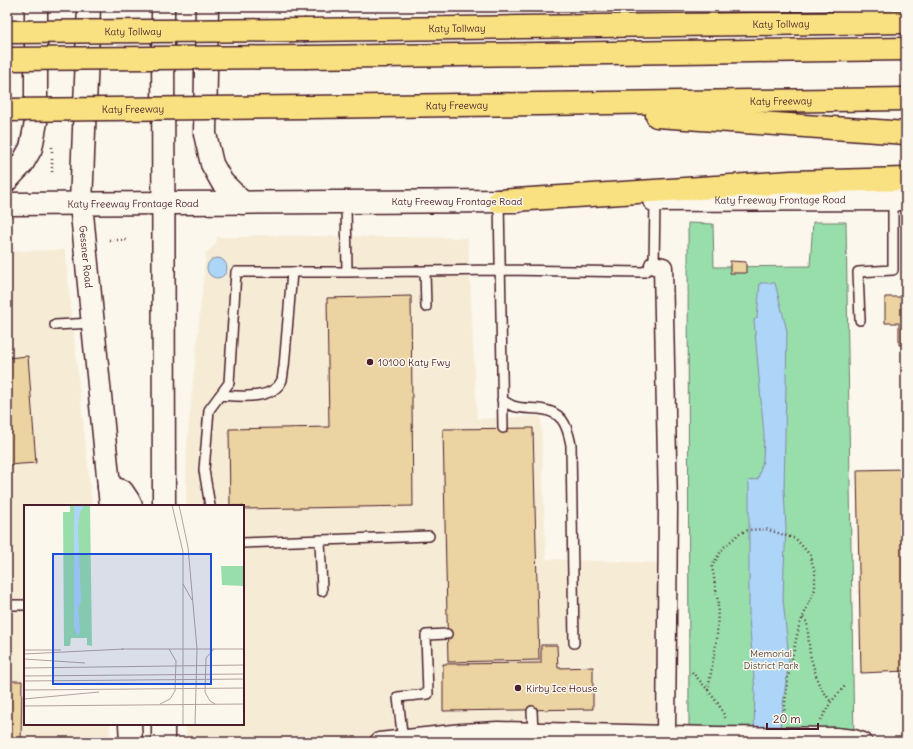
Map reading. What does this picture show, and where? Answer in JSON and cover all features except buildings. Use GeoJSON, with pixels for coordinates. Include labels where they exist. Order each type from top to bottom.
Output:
{"type":"FeatureCollection","features":[{"type":"Feature","properties":{"kind":"highway","name":"Katy Tollway"},"geometry":{"type":"LineString","coordinates":[[7,32],[306,30],[906,22]]}},
{"type":"Feature","properties":{"kind":"highway"},"geometry":{"type":"LineString","coordinates":[[7,59],[307,57],[906,49]]}},
{"type":"Feature","properties":{"kind":"highway","name":"Katy Freeway"},"geometry":{"type":"LineString","coordinates":[[7,110],[906,99]]}},
{"type":"Feature","properties":{"kind":"highway"},"geometry":{"type":"LineString","coordinates":[[508,105],[906,133]]}},
{"type":"Feature","properties":{"kind":"highway"},"geometry":{"type":"LineString","coordinates":[[499,201],[791,182],[906,179]]}},
{"type":"Feature","properties":{"kind":"main road"},"geometry":{"type":"LineString","coordinates":[[7,180],[22,164],[31,148],[36,122],[36,7]]}},
{"type":"Feature","properties":{"kind":"main road","name":"Gessner Road"},"geometry":{"type":"LineString","coordinates":[[89,7],[81,204],[110,496]]}},
{"type":"Feature","properties":{"kind":"main road"},"geometry":{"type":"LineString","coordinates":[[163,7],[164,505]]}},
{"type":"Feature","properties":{"kind":"main road"},"geometry":{"type":"LineString","coordinates":[[207,7],[205,134],[212,164],[222,182],[243,203]]}},
{"type":"Feature","properties":{"kind":"main road","name":"Katy Freeway Frontage Road"},"geometry":{"type":"LineString","coordinates":[[7,204],[899,199]]}},
{"type":"Feature","properties":{"kind":"main road"},"geometry":{"type":"LineString","coordinates":[[110,496],[122,491],[130,505]]}},
{"type":"Feature","properties":{"kind":"main road"},"geometry":{"type":"LineString","coordinates":[[130,725],[131,742]]}},
{"type":"Feature","properties":{"kind":"main road"},"geometry":{"type":"LineString","coordinates":[[163,725],[163,742]]}},
{"type":"Feature","properties":{"kind":"street"},"geometry":{"type":"LineString","coordinates":[[654,265],[663,267],[668,508],[666,738]]}},
{"type":"Feature","properties":{"kind":"street"},"geometry":{"type":"LineString","coordinates":[[379,742],[403,741],[462,733],[498,731],[666,738],[711,736],[835,737],[854,739],[863,742]]}},
{"type":"Feature","properties":{"kind":"lane"},"geometry":{"type":"LineString","coordinates":[[860,320],[858,272],[893,270],[899,199]]}},
{"type":"Feature","properties":{"kind":"lane"},"geometry":{"type":"LineString","coordinates":[[210,505],[204,470],[209,410],[229,383],[236,272],[500,270],[644,272],[654,265],[655,200]]}},
{"type":"Feature","properties":{"kind":"lane"},"geometry":{"type":"LineString","coordinates":[[499,201],[503,428]]}},
{"type":"Feature","properties":{"kind":"lane"},"geometry":{"type":"LineString","coordinates":[[346,202],[347,272]]}},
{"type":"Feature","properties":{"kind":"lane"},"geometry":{"type":"LineString","coordinates":[[425,271],[426,307]]}},
{"type":"Feature","properties":{"kind":"lane"},"geometry":{"type":"LineString","coordinates":[[220,395],[245,396],[263,394],[275,389],[282,380],[292,272]]}},
{"type":"Feature","properties":{"kind":"lane"},"geometry":{"type":"LineString","coordinates":[[55,325],[92,323]]}},
{"type":"Feature","properties":{"kind":"lane"},"geometry":{"type":"LineString","coordinates":[[502,400],[512,406],[525,409],[551,411],[561,418],[568,431],[571,445],[574,643]]}},
{"type":"Feature","properties":{"kind":"lane"},"geometry":{"type":"LineString","coordinates":[[244,543],[430,536]]}},
{"type":"Feature","properties":{"kind":"lane"},"geometry":{"type":"LineString","coordinates":[[320,540],[322,591]]}},
{"type":"Feature","properties":{"kind":"lane"},"geometry":{"type":"LineString","coordinates":[[7,605],[24,605]]}},
{"type":"Feature","properties":{"kind":"lane"},"geometry":{"type":"LineString","coordinates":[[403,741],[398,697],[428,694],[426,635],[447,634]]}},
{"type":"Feature","properties":{"kind":"lane"},"geometry":{"type":"LineString","coordinates":[[532,711],[533,732]]}},
{"type":"Feature","properties":{"kind":"path"},"geometry":{"type":"LineString","coordinates":[[109,240],[129,240]]}},
{"type":"Feature","properties":{"kind":"path"},"geometry":{"type":"LineString","coordinates":[[708,690],[717,638],[718,602],[712,566],[723,548],[740,534],[748,530],[766,529],[796,539],[810,555],[815,573],[815,589],[799,626],[788,677],[784,713]]}},
{"type":"Feature","properties":{"kind":"path"},"geometry":{"type":"LineString","coordinates":[[803,618],[806,622],[810,655],[819,685],[831,702]]}},
{"type":"Feature","properties":{"kind":"path"},"geometry":{"type":"LineString","coordinates":[[692,672],[719,705],[727,721]]}},
{"type":"Feature","properties":{"kind":"path"},"geometry":{"type":"LineString","coordinates":[[821,720],[831,702],[845,686]]}},
{"type":"Feature","properties":{"kind":"shaded area"},"geometry":{"type":"Polygon","coordinates":[[[253,235],[468,238],[477,419],[541,416],[546,559],[657,563],[655,742],[187,742],[185,725],[244,725],[244,505],[186,505],[187,442],[206,252],[216,243],[217,237],[247,237],[253,235]]]}},
{"type":"Feature","properties":{"kind":"shaded area"},"geometry":{"type":"Polygon","coordinates":[[[65,250],[92,505],[24,505],[24,725],[110,725],[111,742],[7,742],[7,251],[65,250]]]}},
{"type":"Feature","properties":{"kind":"green space","name":"Memorial District Park"},"geometry":{"type":"Polygon","coordinates":[[[813,222],[846,222],[854,742],[689,742],[688,223],[713,224],[714,267],[810,266],[813,222]]]}},
{"type":"Feature","properties":{"kind":"water"},"geometry":{"type":"Polygon","coordinates":[[[217,258],[224,261],[227,268],[224,275],[217,278],[210,275],[207,268],[210,261],[217,258]]]}},
{"type":"Feature","properties":{"kind":"water"},"geometry":{"type":"Polygon","coordinates":[[[760,283],[775,283],[787,331],[784,490],[786,529],[783,599],[789,658],[780,728],[754,733],[755,691],[749,618],[748,481],[758,479],[763,460],[764,435],[754,320],[757,318],[760,283]]]}},
{"type":"Feature","properties":{"kind":"place","name":"10100 Katy Fwy"},"geometry":{"type":"Point","coordinates":[370,362]}},
{"type":"Feature","properties":{"kind":"place","name":"Kirby Ice House"},"geometry":{"type":"Point","coordinates":[518,688]}}]}
